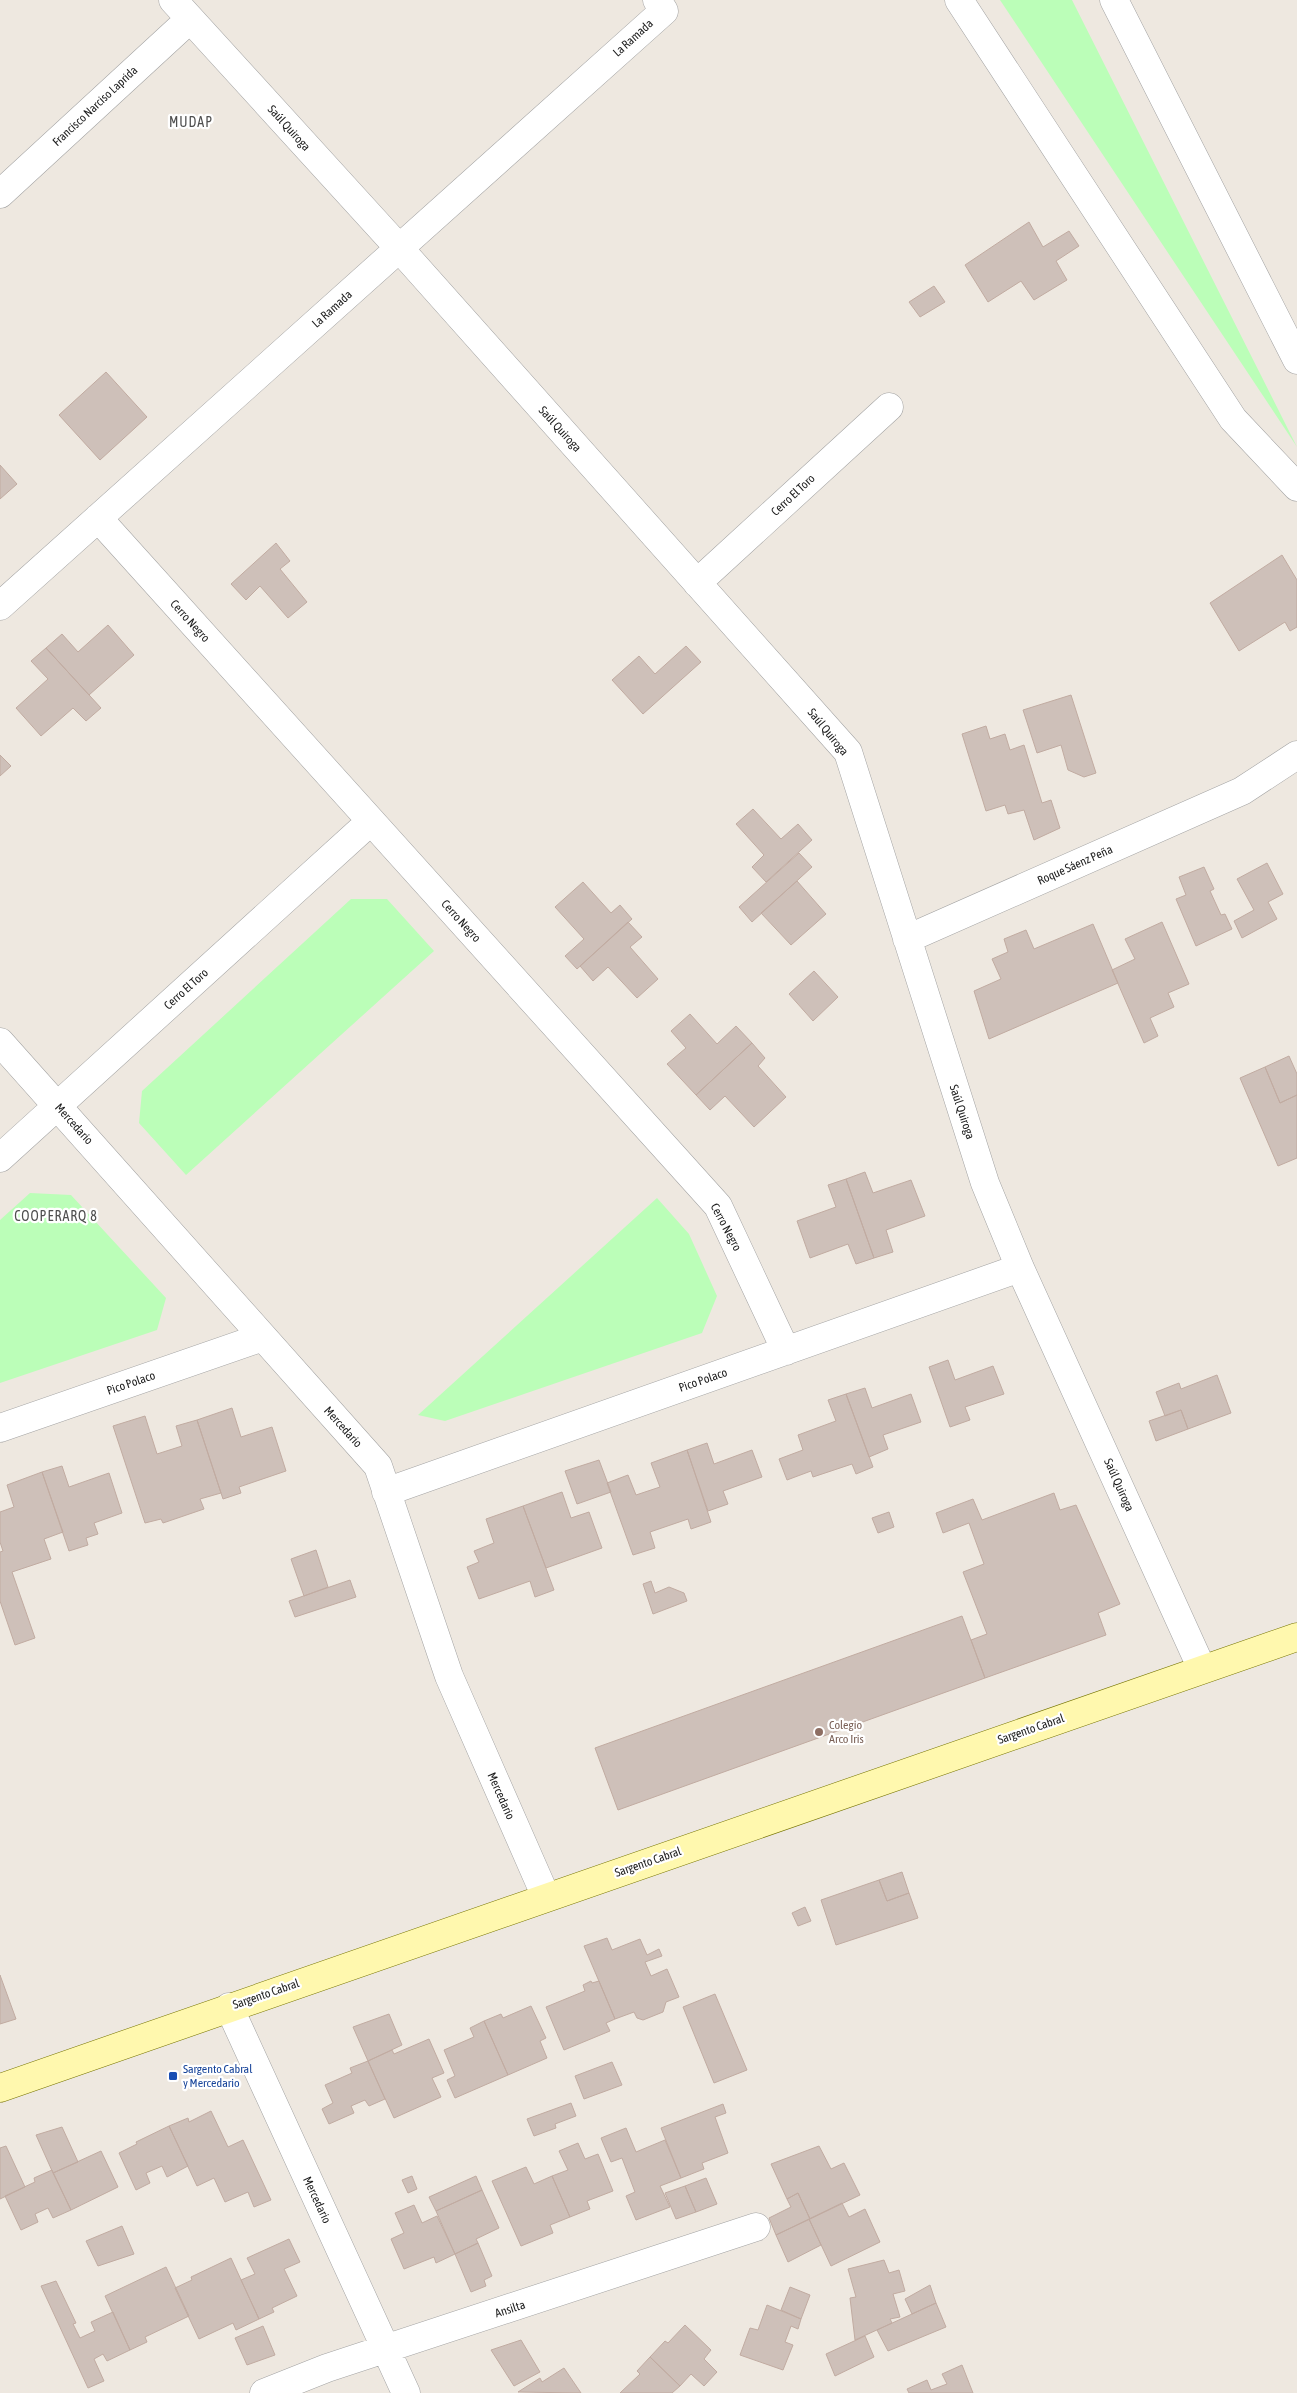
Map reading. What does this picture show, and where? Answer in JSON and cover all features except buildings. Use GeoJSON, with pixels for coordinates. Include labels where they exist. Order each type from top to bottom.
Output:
{"type":"FeatureCollection","features":[{"type":"Feature","properties":{"kind":"main road","name":"Sargento Cabral"},"geometry":{"type":"LineString","coordinates":[[0,2088],[1297,1637]]}},
{"type":"Feature","properties":{"kind":"street"},"geometry":{"type":"LineString","coordinates":[[959,0],[1234,418],[1297,487]]}},
{"type":"Feature","properties":{"kind":"street"},"geometry":{"type":"LineString","coordinates":[[1114,0],[1297,360]]}},
{"type":"Feature","properties":{"kind":"street","name":"La Ramada"},"geometry":{"type":"LineString","coordinates":[[0,606],[399,248],[660,5]]}},
{"type":"Feature","properties":{"kind":"street","name":"Saúl Quiroga"},"geometry":{"type":"LineString","coordinates":[[182,9],[399,248],[848,752],[985,1183],[1020,1268],[1202,1670]]}},
{"type":"Feature","properties":{"kind":"street","name":"Francisco Narciso Laprida"},"geometry":{"type":"LineString","coordinates":[[0,194],[182,9]]}},
{"type":"Feature","properties":{"kind":"street","name":"Cerro El Toro"},"geometry":{"type":"LineString","coordinates":[[697,584],[889,407]]}},
{"type":"Feature","properties":{"kind":"street","name":"Cerro Negro"},"geometry":{"type":"LineString","coordinates":[[98,518],[718,1206],[786,1351]]}},
{"type":"Feature","properties":{"kind":"street","name":"Roque Sáenz Peña"},"geometry":{"type":"LineString","coordinates":[[907,939],[1242,791],[1297,755]]}},
{"type":"Feature","properties":{"kind":"street","name":"Cerro El Toro"},"geometry":{"type":"LineString","coordinates":[[0,1158],[371,821]]}},
{"type":"Feature","properties":{"kind":"street","name":"Mercedario"},"geometry":{"type":"LineString","coordinates":[[0,1042],[378,1466],[448,1676],[546,1897]]}},
{"type":"Feature","properties":{"kind":"street","name":"Pico Polaco"},"geometry":{"type":"LineString","coordinates":[[386,1492],[1020,1268]]}},
{"type":"Feature","properties":{"kind":"street","name":"Pico Polaco"},"geometry":{"type":"LineString","coordinates":[[0,1428],[263,1337]]}},
{"type":"Feature","properties":{"kind":"street","name":"Mercedario"},"geometry":{"type":"LineString","coordinates":[[229,2007],[406,2393]]}},
{"type":"Feature","properties":{"kind":"street","name":"Ansilta"},"geometry":{"type":"LineString","coordinates":[[264,2393],[327,2368],[756,2227]]}},
{"type":"Feature","properties":{"kind":"green space"},"geometry":{"type":"Polygon","coordinates":[[[1000,0],[1072,0],[1297,447],[1000,0]]]}},
{"type":"Feature","properties":{"kind":"green space"},"geometry":{"type":"Polygon","coordinates":[[[351,899],[387,899],[434,951],[186,1175],[139,1123],[142,1091],[351,899]]]}},
{"type":"Feature","properties":{"kind":"green space"},"geometry":{"type":"Polygon","coordinates":[[[30,1193],[71,1195],[166,1298],[157,1330],[0,1383],[0,1220],[30,1193]]]}},
{"type":"Feature","properties":{"kind":"green space"},"geometry":{"type":"Polygon","coordinates":[[[657,1198],[689,1234],[717,1296],[702,1333],[445,1421],[418,1415],[657,1198]]]}},
{"type":"Feature","properties":{"kind":"place","name":"Colegio Arco Iris"},"geometry":{"type":"Point","coordinates":[819,1732]}},
{"type":"Feature","properties":{"kind":"place","name":"Sargento Cabral y Mercedario"},"geometry":{"type":"Point","coordinates":[173,2076]}},
{"type":"Feature","properties":{"kind":"district","name":"MUDAP"},"geometry":{"type":"Point","coordinates":[191,122]}},
{"type":"Feature","properties":{"kind":"district","name":"COOPERARQ 8"},"geometry":{"type":"Point","coordinates":[56,1216]}}]}
